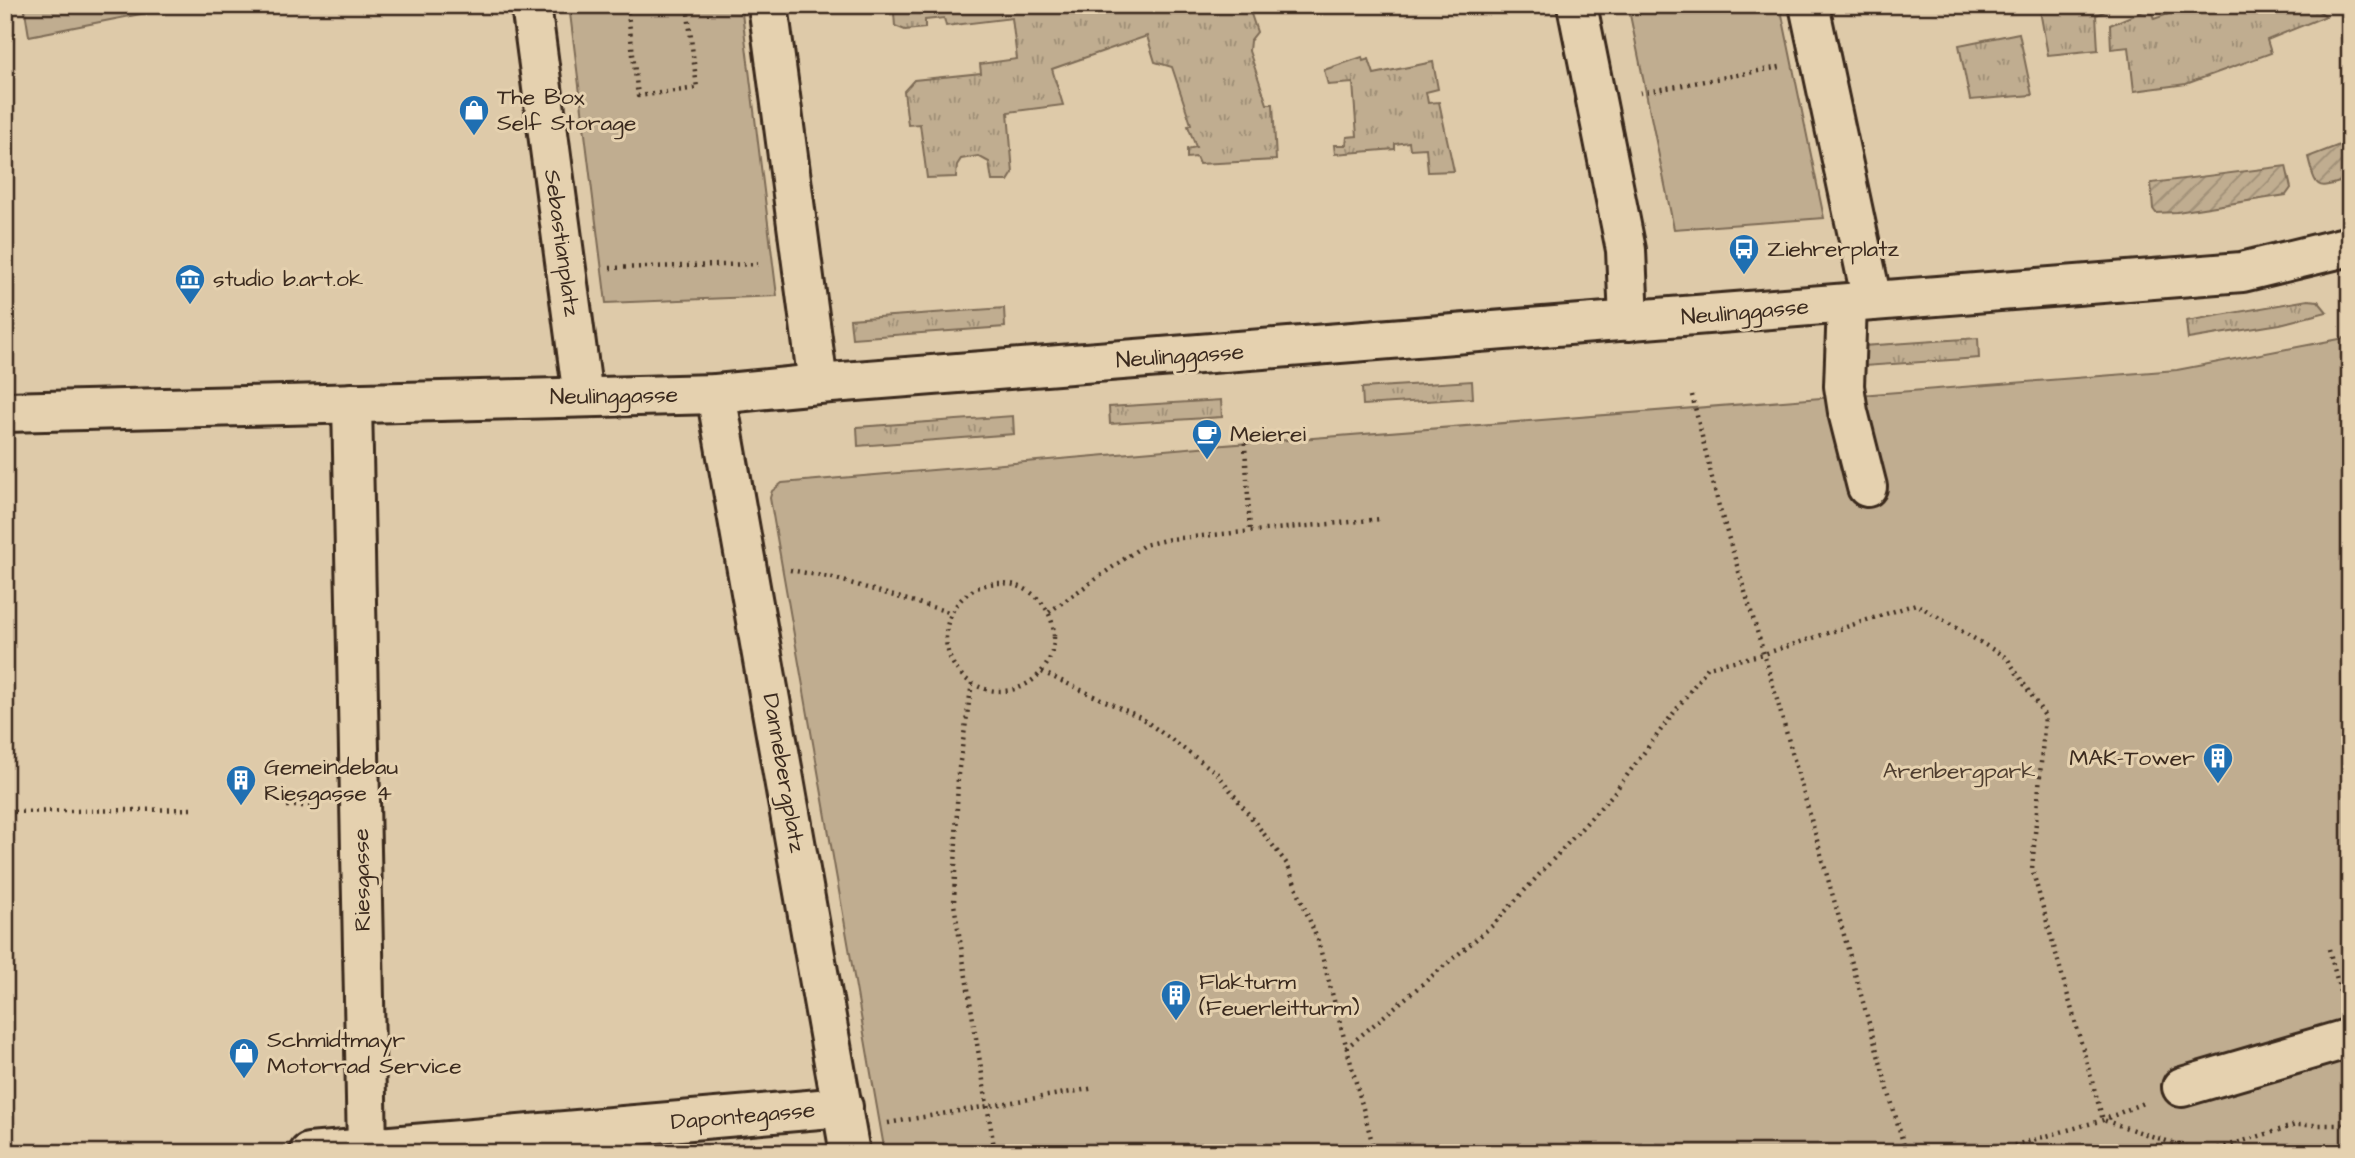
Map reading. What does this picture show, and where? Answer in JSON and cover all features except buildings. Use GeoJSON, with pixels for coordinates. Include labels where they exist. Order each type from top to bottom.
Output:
{"type":"FeatureCollection","features":[{"type":"Feature","properties":{"kind":"street","name":"Sebastianplatz"},"geometry":{"type":"LineString","coordinates":[[531,5],[583,397]]}},
{"type":"Feature","properties":{"kind":"street"},"geometry":{"type":"LineString","coordinates":[[768,5],[818,383]]}},
{"type":"Feature","properties":{"kind":"street"},"geometry":{"type":"LineString","coordinates":[[1577,5],[1626,250],[1629,321]]}},
{"type":"Feature","properties":{"kind":"street"},"geometry":{"type":"LineString","coordinates":[[1809,5],[1859,302],[1844,386],[1867,487]]}},
{"type":"Feature","properties":{"kind":"street","name":"Neulinggasse"},"geometry":{"type":"LineString","coordinates":[[5,412],[716,394],[818,383],[2242,272],[2350,246]]}},
{"type":"Feature","properties":{"kind":"street","name":"Dannebergplatz"},"geometry":{"type":"LineString","coordinates":[[716,394],[850,1153]]}},
{"type":"Feature","properties":{"kind":"street","name":"Riesgasse"},"geometry":{"type":"LineString","coordinates":[[352,403],[367,1148]]}},
{"type":"Feature","properties":{"kind":"street"},"geometry":{"type":"LineString","coordinates":[[2182,1087],[2350,1038]]}},
{"type":"Feature","properties":{"kind":"street","name":"Dapontegasse"},"geometry":{"type":"LineString","coordinates":[[309,1153],[843,1107]]}},
{"type":"Feature","properties":{"kind":"path"},"geometry":{"type":"LineString","coordinates":[[575,10],[614,5]]}},
{"type":"Feature","properties":{"kind":"path"},"geometry":{"type":"LineString","coordinates":[[627,5],[638,96],[697,88],[687,5]]}},
{"type":"Feature","properties":{"kind":"path"},"geometry":{"type":"LineString","coordinates":[[1639,93],[1819,60]]}},
{"type":"Feature","properties":{"kind":"path"},"geometry":{"type":"LineString","coordinates":[[608,268],[769,264]]}},
{"type":"Feature","properties":{"kind":"path"},"geometry":{"type":"LineString","coordinates":[[1692,395],[1718,503],[1764,654],[1906,1153]]}},
{"type":"Feature","properties":{"kind":"path"},"geometry":{"type":"LineString","coordinates":[[1244,429],[1250,531]]}},
{"type":"Feature","properties":{"kind":"path"},"geometry":{"type":"LineString","coordinates":[[1049,612],[1144,545],[1170,538],[1382,519]]}},
{"type":"Feature","properties":{"kind":"path"},"geometry":{"type":"LineString","coordinates":[[746,561],[834,579],[952,613]]}},
{"type":"Feature","properties":{"kind":"path"},"geometry":{"type":"LineString","coordinates":[[992,583],[1008,583],[1025,589],[1038,598],[1049,612],[1054,627],[1051,658],[1042,672],[1017,689],[986,690],[972,683],[955,667],[946,644],[952,613],[962,599],[975,589],[992,583]]}},
{"type":"Feature","properties":{"kind":"path"},"geometry":{"type":"LineString","coordinates":[[1346,1048],[1493,925],[1612,794],[1708,667],[1764,654],[1916,604],[2007,658],[2045,716],[2032,869],[2103,1120]]}},
{"type":"Feature","properties":{"kind":"path"},"geometry":{"type":"LineString","coordinates":[[1042,672],[1140,717],[1217,773],[1287,864],[1318,941],[1375,1153]]}},
{"type":"Feature","properties":{"kind":"path"},"geometry":{"type":"LineString","coordinates":[[972,683],[958,774],[954,904],[995,1153]]}},
{"type":"Feature","properties":{"kind":"path"},"geometry":{"type":"LineString","coordinates":[[287,806],[313,806]]}},
{"type":"Feature","properties":{"kind":"path"},"geometry":{"type":"LineString","coordinates":[[7,812],[195,809]]}},
{"type":"Feature","properties":{"kind":"path"},"geometry":{"type":"LineString","coordinates":[[2329,949],[2343,1000]]}},
{"type":"Feature","properties":{"kind":"path"},"geometry":{"type":"LineString","coordinates":[[886,1124],[1095,1087]]}},
{"type":"Feature","properties":{"kind":"path"},"geometry":{"type":"LineString","coordinates":[[1987,1153],[2103,1120],[2182,1087]]}},
{"type":"Feature","properties":{"kind":"path"},"geometry":{"type":"LineString","coordinates":[[2103,1120],[2203,1153],[2296,1125],[2350,1125]]}},
{"type":"Feature","properties":{"kind":"green space"},"geometry":{"type":"Polygon","coordinates":[[[24,5],[186,5],[29,36],[24,5]]]}},
{"type":"Feature","properties":{"kind":"green space"},"geometry":{"type":"Polygon","coordinates":[[[569,5],[741,5],[777,296],[606,303],[569,5]]]}},
{"type":"Feature","properties":{"kind":"green space"},"geometry":{"type":"Polygon","coordinates":[[[914,5],[1248,5],[1257,32],[1250,41],[1249,51],[1267,104],[1273,104],[1276,160],[1199,164],[1196,157],[1187,158],[1187,149],[1196,147],[1188,126],[1191,124],[1172,67],[1155,62],[1147,36],[1052,69],[1063,105],[1008,112],[1013,173],[1008,181],[992,181],[989,162],[978,156],[961,159],[957,165],[956,177],[927,178],[920,124],[908,125],[904,91],[914,80],[981,73],[980,64],[1017,59],[1012,18],[946,26],[944,18],[925,20],[925,28],[905,30],[895,26],[894,13],[903,12],[914,5]]]}},
{"type":"Feature","properties":{"kind":"green space"},"geometry":{"type":"Polygon","coordinates":[[[1628,5],[1780,5],[1824,218],[1674,229],[1628,5]]]}},
{"type":"Feature","properties":{"kind":"green space"},"geometry":{"type":"Polygon","coordinates":[[[2039,5],[2120,5],[2096,15],[2098,50],[2048,55],[2039,5]]]}},
{"type":"Feature","properties":{"kind":"green space"},"geometry":{"type":"Polygon","coordinates":[[[2166,5],[2310,5],[2326,16],[2267,40],[2271,53],[2186,84],[2134,91],[2129,47],[2111,49],[2110,25],[2150,8],[2154,19],[2168,14],[2166,5]]]}},
{"type":"Feature","properties":{"kind":"green space"},"geometry":{"type":"Polygon","coordinates":[[[2019,33],[2032,95],[1970,100],[1959,45],[2019,33]]]}},
{"type":"Feature","properties":{"kind":"green space"},"geometry":{"type":"Polygon","coordinates":[[[1362,57],[1363,61],[1369,59],[1374,74],[1433,62],[1438,89],[1426,92],[1428,103],[1439,102],[1454,171],[1428,172],[1426,148],[1410,149],[1409,142],[1395,144],[1395,149],[1335,154],[1334,145],[1346,145],[1347,137],[1357,136],[1353,83],[1328,85],[1324,70],[1362,57]]]}},
{"type":"Feature","properties":{"kind":"green space"},"geometry":{"type":"Polygon","coordinates":[[[2350,141],[2350,179],[2324,186],[2316,182],[2308,157],[2350,141]]]}},
{"type":"Feature","properties":{"kind":"green space"},"geometry":{"type":"Polygon","coordinates":[[[2286,166],[2291,188],[2286,195],[2177,212],[2156,213],[2153,209],[2151,183],[2286,166]]]}},
{"type":"Feature","properties":{"kind":"green space"},"geometry":{"type":"Polygon","coordinates":[[[2308,300],[2318,301],[2327,312],[2280,324],[2188,339],[2186,321],[2308,300]]]}},
{"type":"Feature","properties":{"kind":"green space"},"geometry":{"type":"Polygon","coordinates":[[[1004,308],[1005,327],[852,338],[850,319],[1004,308]]]}},
{"type":"Feature","properties":{"kind":"green space","name":"Arenbergpark"},"geometry":{"type":"Polygon","coordinates":[[[2350,337],[2350,1153],[885,1153],[770,498],[772,491],[782,483],[1199,447],[2177,370],[2350,337]]]}},
{"type":"Feature","properties":{"kind":"green space"},"geometry":{"type":"Polygon","coordinates":[[[1978,338],[1979,358],[1864,366],[1863,346],[1978,338]]]}},
{"type":"Feature","properties":{"kind":"green space"},"geometry":{"type":"Polygon","coordinates":[[[1472,381],[1473,398],[1363,405],[1362,388],[1472,381]]]}},
{"type":"Feature","properties":{"kind":"green space"},"geometry":{"type":"Polygon","coordinates":[[[1221,400],[1222,417],[1110,424],[1109,407],[1221,400]]]}},
{"type":"Feature","properties":{"kind":"green space"},"geometry":{"type":"Polygon","coordinates":[[[1013,416],[1014,434],[858,446],[857,427],[1013,416]]]}},
{"type":"Feature","properties":{"kind":"place","name":"The Box Self Storage"},"geometry":{"type":"Point","coordinates":[474,137]}},
{"type":"Feature","properties":{"kind":"place","name":"Ziehrerplatz"},"geometry":{"type":"Point","coordinates":[1744,276]}},
{"type":"Feature","properties":{"kind":"place","name":"studio b.art.ok"},"geometry":{"type":"Point","coordinates":[190,306]}},
{"type":"Feature","properties":{"kind":"place","name":"Meierei"},"geometry":{"type":"Point","coordinates":[1207,461]}},
{"type":"Feature","properties":{"kind":"place","name":"MAK-Tower"},"geometry":{"type":"Point","coordinates":[2218,785]}},
{"type":"Feature","properties":{"kind":"place","name":"Gemeindebau Riesgasse 4"},"geometry":{"type":"Point","coordinates":[241,807]}},
{"type":"Feature","properties":{"kind":"place","name":"Flakturm (Feuerleitturm)"},"geometry":{"type":"Point","coordinates":[1176,1022]}},
{"type":"Feature","properties":{"kind":"place","name":"Schmidtmayr Motorrad Service"},"geometry":{"type":"Point","coordinates":[244,1080]}}]}
